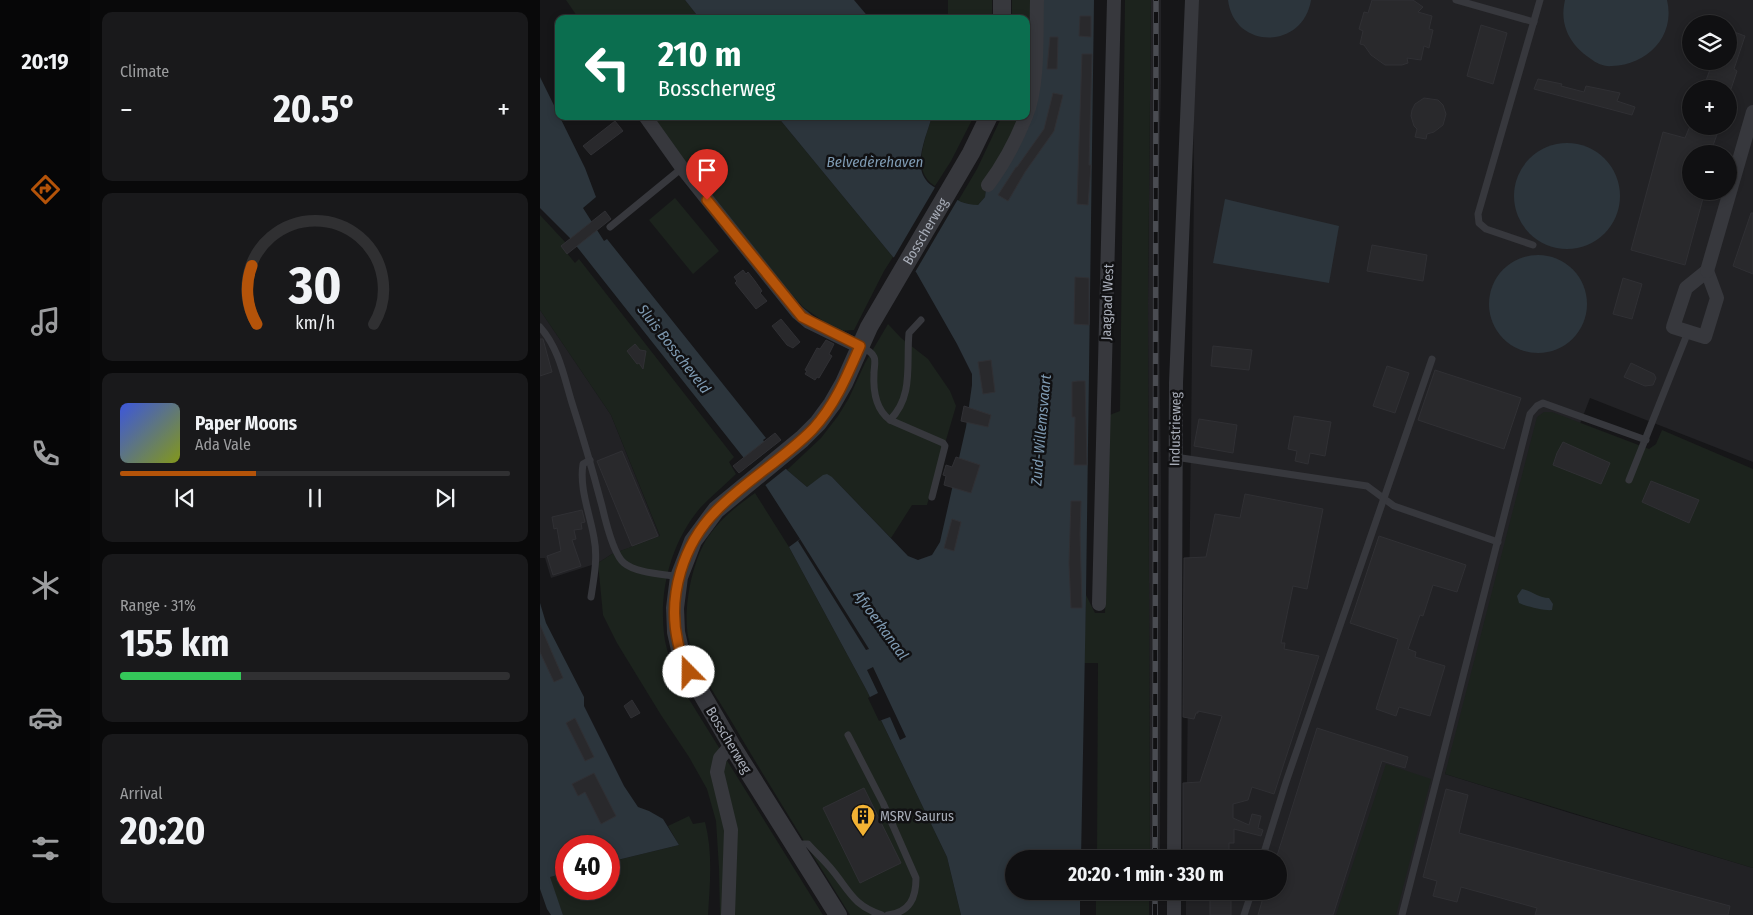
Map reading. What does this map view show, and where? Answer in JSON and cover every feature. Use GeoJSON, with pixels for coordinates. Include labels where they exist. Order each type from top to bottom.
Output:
{"type":"FeatureCollection","features":[{"type":"Feature","properties":{"kind":"street"},"geometry":{"type":"LineString","coordinates":[[1002,0],[1002,15]]}},
{"type":"Feature","properties":{"kind":"street"},"geometry":{"type":"LineString","coordinates":[[1030,107],[1035,66],[1037,0]]}},
{"type":"Feature","properties":{"kind":"street","name":"Jaagpad West"},"geometry":{"type":"LineString","coordinates":[[1099,604],[1114,0]]}},
{"type":"Feature","properties":{"kind":"street","name":"Industrieweg"},"geometry":{"type":"LineString","coordinates":[[1174,850],[1174,456],[1192,0]]}},
{"type":"Feature","properties":{"kind":"street"},"geometry":{"type":"LineString","coordinates":[[1707,271],[1717,298],[1705,338],[1673,328],[1686,288],[1707,271],[1753,112]]}},
{"type":"Feature","properties":{"kind":"street"},"geometry":{"type":"LineString","coordinates":[[648,120],[682,168],[798,312],[809,322],[860,346]]}},
{"type":"Feature","properties":{"kind":"street","name":"Bosscherweg"},"geometry":{"type":"LineString","coordinates":[[838,915],[732,746],[689,672],[681,654],[675,621],[676,592],[689,549],[704,525],[723,504],[814,428],[832,404],[887,294],[971,153],[987,120]]}},
{"type":"Feature","properties":{"kind":"street"},"geometry":{"type":"LineString","coordinates":[[988,185],[1007,156],[1024,120]]}},
{"type":"Feature","properties":{"kind":"street"},"geometry":{"type":"LineString","coordinates":[[728,915],[731,830],[717,772],[720,758],[732,746]]}},
{"type":"Feature","properties":{"kind":"street"},"geometry":{"type":"LineString","coordinates":[[1174,900],[1174,915]]}},
{"type":"Feature","properties":{"kind":"lane"},"geometry":{"type":"LineString","coordinates":[[1456,0],[1534,22]]}},
{"type":"Feature","properties":{"kind":"lane"},"geometry":{"type":"LineString","coordinates":[[1533,245],[1486,229],[1479,223],[1478,214],[1540,0]]}},
{"type":"Feature","properties":{"kind":"lane"},"geometry":{"type":"LineString","coordinates":[[610,226],[682,168]]}},
{"type":"Feature","properties":{"kind":"lane"},"geometry":{"type":"LineString","coordinates":[[890,420],[901,406],[908,386],[909,333],[921,320]]}},
{"type":"Feature","properties":{"kind":"lane"},"geometry":{"type":"LineString","coordinates":[[540,327],[557,352],[590,460],[606,523],[619,556],[630,567],[679,577]]}},
{"type":"Feature","properties":{"kind":"lane"},"geometry":{"type":"LineString","coordinates":[[1629,480],[1688,332]]}},
{"type":"Feature","properties":{"kind":"lane"},"geometry":{"type":"LineString","coordinates":[[860,346],[874,356],[876,402],[884,415],[890,420],[943,442],[945,446],[932,497]]}},
{"type":"Feature","properties":{"kind":"lane"},"geometry":{"type":"LineString","coordinates":[[1265,850],[1286,782],[1432,359]]}},
{"type":"Feature","properties":{"kind":"lane"},"geometry":{"type":"LineString","coordinates":[[1402,915],[1530,414],[1537,406],[1543,403],[1646,440]]}},
{"type":"Feature","properties":{"kind":"lane"},"geometry":{"type":"LineString","coordinates":[[1174,456],[1367,486],[1394,506],[1498,542]]}},
{"type":"Feature","properties":{"kind":"lane"},"geometry":{"type":"LineString","coordinates":[[590,460],[583,464],[581,477],[595,540],[595,572],[591,597]]}},
{"type":"Feature","properties":{"kind":"lane"},"geometry":{"type":"LineString","coordinates":[[848,735],[883,803],[916,878],[916,890],[912,902],[898,914],[888,915]]}},
{"type":"Feature","properties":{"kind":"lane"},"geometry":{"type":"LineString","coordinates":[[796,847],[808,844],[832,870],[855,901],[870,911],[882,915]]}},
{"type":"Feature","properties":{"kind":"lane"},"geometry":{"type":"LineString","coordinates":[[1244,915],[1249,900]]}},
{"type":"Feature","properties":{"kind":"shaded area"},"geometry":{"type":"Polygon","coordinates":[[[566,0],[685,0],[697,15],[576,15],[566,0]]]}},
{"type":"Feature","properties":{"kind":"shaded area"},"geometry":{"type":"Polygon","coordinates":[[[948,0],[992,0],[992,15],[948,15],[948,0]]]}},
{"type":"Feature","properties":{"kind":"shaded area"},"geometry":{"type":"Polygon","coordinates":[[[1012,0],[1035,0],[1034,60],[1030,92],[1030,15],[1012,15],[1012,0]]]}},
{"type":"Feature","properties":{"kind":"shaded area"},"geometry":{"type":"Polygon","coordinates":[[[1125,0],[1151,0],[1148,303],[1150,850],[1097,850],[1098,663],[1084,663],[1086,595],[1095,613],[1105,613],[1107,416],[1120,411],[1125,0]]]}},
{"type":"Feature","properties":{"kind":"shaded area"},"geometry":{"type":"Polygon","coordinates":[[[1151,0],[1161,0],[1158,226],[1161,485],[1160,850],[1150,850],[1148,303],[1151,0]]]}},
{"type":"Feature","properties":{"kind":"shaded area"},"geometry":{"type":"Polygon","coordinates":[[[1192,0],[1753,0],[1753,462],[1590,398],[1445,774],[1753,868],[1753,915],[1186,915],[1186,900],[1287,900],[1287,850],[1186,850],[1194,185],[1192,0]]]}},
{"type":"Feature","properties":{"kind":"shaded area"},"geometry":{"type":"Polygon","coordinates":[[[1030,100],[1034,101],[1030,111],[1030,100]]]}},
{"type":"Feature","properties":{"kind":"shaded area"},"geometry":{"type":"Polygon","coordinates":[[[649,120],[780,120],[893,257],[854,330],[838,331],[830,326],[803,307],[649,120]]]}},
{"type":"Feature","properties":{"kind":"shaded area"},"geometry":{"type":"Polygon","coordinates":[[[931,120],[972,120],[951,161],[935,186],[927,180],[923,172],[921,163],[931,120]]]}},
{"type":"Feature","properties":{"kind":"shaded area"},"geometry":{"type":"Polygon","coordinates":[[[1000,120],[1027,120],[1004,167],[986,189],[985,197],[978,205],[958,201],[977,169],[1000,120]]]}},
{"type":"Feature","properties":{"kind":"shaded area"},"geometry":{"type":"Polygon","coordinates":[[[675,198],[719,251],[693,274],[649,220],[675,198]]]}},
{"type":"Feature","properties":{"kind":"shaded area"},"geometry":{"type":"Polygon","coordinates":[[[540,215],[566,243],[562,247],[575,263],[579,259],[734,457],[729,462],[736,474],[700,508],[681,536],[669,567],[663,600],[665,641],[671,662],[682,688],[823,915],[720,915],[716,821],[707,789],[617,643],[603,615],[598,563],[612,554],[660,536],[611,415],[540,310],[540,215]]]}},
{"type":"Feature","properties":{"kind":"shaded area"},"geometry":{"type":"Polygon","coordinates":[[[540,310],[611,415],[660,537],[612,554],[598,563],[551,578],[545,558],[540,558],[540,310]]]}},
{"type":"Feature","properties":{"kind":"shaded area"},"geometry":{"type":"Polygon","coordinates":[[[888,324],[901,338],[928,359],[950,391],[956,406],[927,505],[912,505],[891,538],[832,477],[814,482],[807,487],[787,470],[821,438],[838,416],[849,398],[865,363],[888,324]]]}},
{"type":"Feature","properties":{"kind":"shaded area"},"geometry":{"type":"Polygon","coordinates":[[[1544,412],[1552,412],[1649,449],[1656,444],[1662,430],[1753,469],[1753,868],[1445,774],[1537,417],[1544,412]]]}},
{"type":"Feature","properties":{"kind":"shaded area"},"geometry":{"type":"Polygon","coordinates":[[[755,493],[789,547],[867,691],[947,857],[961,915],[850,915],[776,796],[695,659],[688,636],[687,612],[690,585],[697,559],[708,537],[718,524],[755,493]]]}},
{"type":"Feature","properties":{"kind":"shaded area"},"geometry":{"type":"Polygon","coordinates":[[[1386,764],[1431,779],[1396,915],[1336,915],[1386,764]]]}},
{"type":"Feature","properties":{"kind":"shaded area"},"geometry":{"type":"Polygon","coordinates":[[[689,816],[693,824],[705,822],[708,833],[710,868],[708,915],[563,915],[557,900],[620,900],[620,859],[679,845],[668,826],[689,816]]]}},
{"type":"Feature","properties":{"kind":"shaded area"},"geometry":{"type":"Polygon","coordinates":[[[555,876],[555,893],[549,877],[555,876]]]}},
{"type":"Feature","properties":{"kind":"shaded area"},"geometry":{"type":"Polygon","coordinates":[[[1096,900],[1149,900],[1149,915],[1096,915],[1096,900]]]}},
{"type":"Feature","properties":{"kind":"water"},"geometry":{"type":"Polygon","coordinates":[[[685,0],[854,0],[867,15],[697,15],[685,0]]]}},
{"type":"Feature","properties":{"kind":"water"},"geometry":{"type":"Polygon","coordinates":[[[1041,0],[1094,0],[1081,850],[1005,850],[1005,900],[1080,900],[1080,915],[961,915],[947,857],[867,691],[789,547],[800,539],[766,486],[570,238],[540,208],[540,77],[555,107],[555,120],[561,120],[585,168],[596,197],[583,208],[604,241],[607,239],[766,438],[763,440],[787,470],[807,487],[823,475],[827,474],[832,477],[908,556],[918,560],[932,555],[940,542],[966,427],[972,374],[916,272],[893,257],[780,120],[931,120],[922,149],[922,173],[926,180],[935,188],[961,202],[978,205],[985,197],[986,189],[1023,129],[1024,120],[1030,120],[1030,79],[1041,0]]]}},
{"type":"Feature","properties":{"kind":"water"},"geometry":{"type":"Polygon","coordinates":[[[1228,0],[1311,0],[1305,16],[1296,28],[1283,35],[1269,38],[1255,35],[1242,28],[1233,16],[1228,0]]]}},
{"type":"Feature","properties":{"kind":"water"},"geometry":{"type":"Polygon","coordinates":[[[1565,0],[1667,0],[1669,13],[1667,26],[1663,37],[1647,54],[1624,64],[1603,65],[1595,62],[1572,41],[1565,26],[1565,0]]]}},
{"type":"Feature","properties":{"kind":"water"},"geometry":{"type":"Polygon","coordinates":[[[1567,143],[1587,147],[1605,158],[1616,176],[1620,196],[1616,216],[1605,234],[1587,245],[1567,249],[1547,245],[1529,234],[1518,216],[1514,196],[1518,176],[1529,158],[1547,147],[1567,143]]]}},
{"type":"Feature","properties":{"kind":"water"},"geometry":{"type":"Polygon","coordinates":[[[1225,199],[1339,226],[1329,283],[1213,263],[1225,199]]]}},
{"type":"Feature","properties":{"kind":"water"},"geometry":{"type":"Polygon","coordinates":[[[1538,255],[1557,259],[1572,270],[1583,285],[1587,304],[1583,323],[1572,338],[1557,349],[1538,353],[1519,349],[1504,338],[1493,323],[1489,304],[1493,285],[1504,270],[1519,259],[1538,255]]]}},
{"type":"Feature","properties":{"kind":"water"},"geometry":{"type":"Polygon","coordinates":[[[1522,589],[1549,598],[1553,604],[1552,610],[1535,608],[1519,603],[1517,596],[1522,589]]]}},
{"type":"Feature","properties":{"kind":"water"},"geometry":{"type":"Polygon","coordinates":[[[540,603],[546,623],[584,697],[584,706],[624,786],[638,807],[663,819],[679,845],[620,859],[620,835],[555,835],[555,876],[550,877],[555,892],[555,900],[558,900],[563,915],[551,915],[540,889],[540,603]]]}},
{"type":"Feature","properties":{"kind":"pier"},"geometry":{"type":"Polygon","coordinates":[[[937,184],[958,199],[914,274],[893,259],[937,184]]]}},
{"type":"Feature","properties":{"kind":"pier"},"geometry":{"type":"Polygon","coordinates":[[[772,447],[788,467],[763,487],[747,467],[772,447]]]}},
{"type":"Feature","properties":{"kind":"pier"},"geometry":{"type":"Polygon","coordinates":[[[800,539],[869,649],[866,650],[798,541],[800,539]]]}},
{"type":"Feature","properties":{"kind":"pier"},"geometry":{"type":"Polygon","coordinates":[[[873,667],[906,737],[900,740],[890,717],[879,721],[868,698],[878,693],[867,670],[873,667]]]}},
{"type":"Feature","properties":{"kind":"building"},"geometry":{"type":"Polygon","coordinates":[[[1372,0],[1413,0],[1423,7],[1418,12],[1432,16],[1429,29],[1433,30],[1429,48],[1424,46],[1421,60],[1407,58],[1408,63],[1402,65],[1385,65],[1371,55],[1364,45],[1360,44],[1363,31],[1359,29],[1364,12],[1368,13],[1372,0]]]}},
{"type":"Feature","properties":{"kind":"building"},"geometry":{"type":"Polygon","coordinates":[[[1080,16],[1091,16],[1091,37],[1079,36],[1080,16]]]}},
{"type":"Feature","properties":{"kind":"building"},"geometry":{"type":"Polygon","coordinates":[[[1481,25],[1507,33],[1493,84],[1467,76],[1481,25]]]}},
{"type":"Feature","properties":{"kind":"building"},"geometry":{"type":"Polygon","coordinates":[[[1737,33],[1745,36],[1737,60],[1737,33]]]}},
{"type":"Feature","properties":{"kind":"building"},"geometry":{"type":"Polygon","coordinates":[[[1050,37],[1058,37],[1057,69],[1047,69],[1050,37]]]}},
{"type":"Feature","properties":{"kind":"building"},"geometry":{"type":"Polygon","coordinates":[[[1082,54],[1092,54],[1089,165],[1091,165],[1088,205],[1077,204],[1082,54]]]}},
{"type":"Feature","properties":{"kind":"building"},"geometry":{"type":"Polygon","coordinates":[[[1710,70],[1737,71],[1734,80],[1706,80],[1710,70]]]}},
{"type":"Feature","properties":{"kind":"building"},"geometry":{"type":"Polygon","coordinates":[[[1538,79],[1562,84],[1561,86],[1584,92],[1586,86],[1620,93],[1617,101],[1635,107],[1632,115],[1534,89],[1538,79]]]}},
{"type":"Feature","properties":{"kind":"building"},"geometry":{"type":"Polygon","coordinates":[[[1053,93],[1063,95],[1054,131],[1025,172],[1008,201],[998,195],[1044,129],[1053,93]]]}},
{"type":"Feature","properties":{"kind":"building"},"geometry":{"type":"Polygon","coordinates":[[[1424,98],[1438,100],[1443,105],[1446,114],[1443,125],[1434,132],[1427,134],[1426,139],[1415,137],[1417,129],[1411,116],[1415,104],[1424,98]]]}},
{"type":"Feature","properties":{"kind":"building"},"geometry":{"type":"Polygon","coordinates":[[[615,121],[623,131],[591,155],[583,146],[615,121]]]}},
{"type":"Feature","properties":{"kind":"building"},"geometry":{"type":"Polygon","coordinates":[[[1663,132],[1685,138],[1686,135],[1717,135],[1713,145],[1682,145],[1682,200],[1703,200],[1685,265],[1631,250],[1663,132]]]}},
{"type":"Feature","properties":{"kind":"building"},"geometry":{"type":"Polygon","coordinates":[[[605,211],[611,219],[567,254],[561,246],[605,211]]]}},
{"type":"Feature","properties":{"kind":"building"},"geometry":{"type":"Polygon","coordinates":[[[1751,213],[1753,213],[1753,274],[1733,266],[1751,213]]]}},
{"type":"Feature","properties":{"kind":"building"},"geometry":{"type":"Polygon","coordinates":[[[1372,245],[1427,255],[1423,281],[1367,271],[1372,245]]]}},
{"type":"Feature","properties":{"kind":"building"},"geometry":{"type":"Polygon","coordinates":[[[743,270],[746,274],[748,272],[755,281],[762,291],[760,293],[767,301],[756,309],[735,283],[737,281],[734,277],[743,270]]]}},
{"type":"Feature","properties":{"kind":"building"},"geometry":{"type":"Polygon","coordinates":[[[1075,277],[1089,278],[1089,325],[1074,324],[1075,277]]]}},
{"type":"Feature","properties":{"kind":"building"},"geometry":{"type":"Polygon","coordinates":[[[1623,278],[1642,284],[1632,319],[1613,314],[1623,278]]]}},
{"type":"Feature","properties":{"kind":"building"},"geometry":{"type":"Polygon","coordinates":[[[781,319],[800,342],[793,348],[787,345],[772,326],[781,319]]]}},
{"type":"Feature","properties":{"kind":"building"},"geometry":{"type":"Polygon","coordinates":[[[540,339],[543,339],[552,372],[540,376],[540,339]]]}},
{"type":"Feature","properties":{"kind":"building"},"geometry":{"type":"Polygon","coordinates":[[[826,340],[834,344],[829,354],[832,356],[819,378],[817,377],[815,380],[805,374],[807,371],[805,370],[817,348],[820,349],[826,340]]]}},
{"type":"Feature","properties":{"kind":"building"},"geometry":{"type":"Polygon","coordinates":[[[635,344],[640,350],[646,351],[643,369],[627,351],[635,344]]]}},
{"type":"Feature","properties":{"kind":"building"},"geometry":{"type":"Polygon","coordinates":[[[1213,346],[1252,350],[1249,370],[1211,366],[1213,346]]]}},
{"type":"Feature","properties":{"kind":"building"},"geometry":{"type":"Polygon","coordinates":[[[991,360],[995,392],[983,394],[978,362],[991,360]]]}},
{"type":"Feature","properties":{"kind":"building"},"geometry":{"type":"Polygon","coordinates":[[[1631,363],[1654,374],[1656,378],[1653,385],[1645,386],[1624,377],[1631,363]]]}},
{"type":"Feature","properties":{"kind":"building"},"geometry":{"type":"Polygon","coordinates":[[[1387,366],[1409,373],[1395,413],[1373,406],[1387,366]]]}},
{"type":"Feature","properties":{"kind":"building"},"geometry":{"type":"Polygon","coordinates":[[[1435,370],[1521,398],[1504,449],[1418,420],[1435,370]]]}},
{"type":"Feature","properties":{"kind":"building"},"geometry":{"type":"Polygon","coordinates":[[[1085,381],[1087,465],[1074,465],[1075,417],[1072,417],[1072,382],[1085,381]]]}},
{"type":"Feature","properties":{"kind":"building"},"geometry":{"type":"Polygon","coordinates":[[[964,406],[991,415],[988,427],[961,421],[964,406]]]}},
{"type":"Feature","properties":{"kind":"building"},"geometry":{"type":"Polygon","coordinates":[[[1294,416],[1331,422],[1325,456],[1310,453],[1308,464],[1295,461],[1297,451],[1288,449],[1294,416]]]}},
{"type":"Feature","properties":{"kind":"building"},"geometry":{"type":"Polygon","coordinates":[[[1199,419],[1237,425],[1233,453],[1194,446],[1199,419]]]}},
{"type":"Feature","properties":{"kind":"building"},"geometry":{"type":"Polygon","coordinates":[[[775,433],[781,440],[739,473],[733,466],[775,433]]]}},
{"type":"Feature","properties":{"kind":"building"},"geometry":{"type":"Polygon","coordinates":[[[1563,442],[1610,463],[1601,484],[1553,465],[1563,442]]]}},
{"type":"Feature","properties":{"kind":"building"},"geometry":{"type":"Polygon","coordinates":[[[622,451],[658,536],[632,546],[597,461],[622,451]]]}},
{"type":"Feature","properties":{"kind":"building"},"geometry":{"type":"Polygon","coordinates":[[[956,457],[980,465],[971,493],[944,485],[946,476],[943,475],[946,465],[952,467],[956,457]]]}},
{"type":"Feature","properties":{"kind":"building"},"geometry":{"type":"Polygon","coordinates":[[[1651,481],[1699,500],[1689,523],[1642,502],[1651,481]]]}},
{"type":"Feature","properties":{"kind":"building"},"geometry":{"type":"Polygon","coordinates":[[[1245,494],[1323,509],[1307,589],[1293,586],[1281,643],[1285,643],[1284,649],[1319,656],[1274,794],[1252,787],[1248,800],[1233,804],[1233,818],[1249,825],[1252,814],[1261,816],[1258,828],[1263,830],[1261,836],[1234,829],[1234,843],[1229,843],[1229,850],[1183,850],[1183,783],[1200,782],[1222,716],[1198,711],[1194,719],[1183,717],[1184,558],[1206,557],[1215,514],[1240,518],[1245,494]]]}},
{"type":"Feature","properties":{"kind":"building"},"geometry":{"type":"Polygon","coordinates":[[[1071,501],[1081,501],[1082,608],[1071,608],[1069,564],[1071,501]]]}},
{"type":"Feature","properties":{"kind":"building"},"geometry":{"type":"Polygon","coordinates":[[[582,510],[585,522],[581,523],[582,529],[574,530],[576,539],[572,540],[581,566],[553,575],[547,556],[561,551],[557,528],[554,529],[552,517],[582,510]]]}},
{"type":"Feature","properties":{"kind":"building"},"geometry":{"type":"Polygon","coordinates":[[[952,519],[961,522],[954,551],[944,548],[952,519]]]}},
{"type":"Feature","properties":{"kind":"building"},"geometry":{"type":"Polygon","coordinates":[[[1379,536],[1466,565],[1457,592],[1433,585],[1423,616],[1420,615],[1408,649],[1416,652],[1415,657],[1445,666],[1430,716],[1399,707],[1396,716],[1376,709],[1398,639],[1350,623],[1379,536]]]}},
{"type":"Feature","properties":{"kind":"building"},"geometry":{"type":"Polygon","coordinates":[[[540,625],[563,678],[554,682],[540,652],[540,625]]]}},
{"type":"Feature","properties":{"kind":"building"},"geometry":{"type":"Polygon","coordinates":[[[632,700],[640,713],[631,718],[624,706],[632,700]]]}},
{"type":"Feature","properties":{"kind":"building"},"geometry":{"type":"Polygon","coordinates":[[[575,718],[594,757],[585,761],[566,723],[575,718]]]}},
{"type":"Feature","properties":{"kind":"building"},"geometry":{"type":"Polygon","coordinates":[[[1317,728],[1408,757],[1405,768],[1382,761],[1333,915],[1258,915],[1262,900],[1287,900],[1287,850],[1279,850],[1317,728]]]}},
{"type":"Feature","properties":{"kind":"building"},"geometry":{"type":"Polygon","coordinates":[[[594,773],[616,816],[601,824],[585,792],[578,796],[572,784],[594,773]]]}},
{"type":"Feature","properties":{"kind":"building","name":"MSRV Saurus"},"geometry":{"type":"Polygon","coordinates":[[[864,788],[901,863],[860,883],[823,808],[864,788]]]}},
{"type":"Feature","properties":{"kind":"building"},"geometry":{"type":"Polygon","coordinates":[[[1446,789],[1468,795],[1459,833],[1730,906],[1728,915],[1535,915],[1537,908],[1461,887],[1457,902],[1433,896],[1437,881],[1423,877],[1446,789]]]}},
{"type":"Feature","properties":{"kind":"building"},"geometry":{"type":"Polygon","coordinates":[[[1210,900],[1231,900],[1231,915],[1210,915],[1210,900]]]}},
{"type":"Feature","properties":{"kind":"railway"},"geometry":{"type":"LineString","coordinates":[[1155,850],[1156,0]]}},
{"type":"Feature","properties":{"kind":"railway"},"geometry":{"type":"LineString","coordinates":[[1155,900],[1155,915]]}},
{"type":"Feature","properties":{"kind":"place","name":"MSRV Saurus"},"geometry":{"type":"Point","coordinates":[863,837]}},
{"type":"Feature","properties":{"kind":"route"},"geometry":{"type":"LineString","coordinates":[[689,672],[678,643],[675,608],[679,577],[693,541],[716,510],[814,428],[832,404],[844,383],[860,346],[802,317],[707,200]]}},
{"type":"Feature","properties":{"kind":"water label","name":"Belvedèrehaven"},"geometry":{"type":"Point","coordinates":[875,162]}},
{"type":"Feature","properties":{"kind":"water label","name":"Sluis Bosscheveld"},"geometry":{"type":"Point","coordinates":[674,349]}},
{"type":"Feature","properties":{"kind":"water label","name":"Zuid-Willemsvaart"},"geometry":{"type":"Point","coordinates":[1041,430]}},
{"type":"Feature","properties":{"kind":"water label","name":"Afvoerkanaal"},"geometry":{"type":"Point","coordinates":[881,625]}}]}
